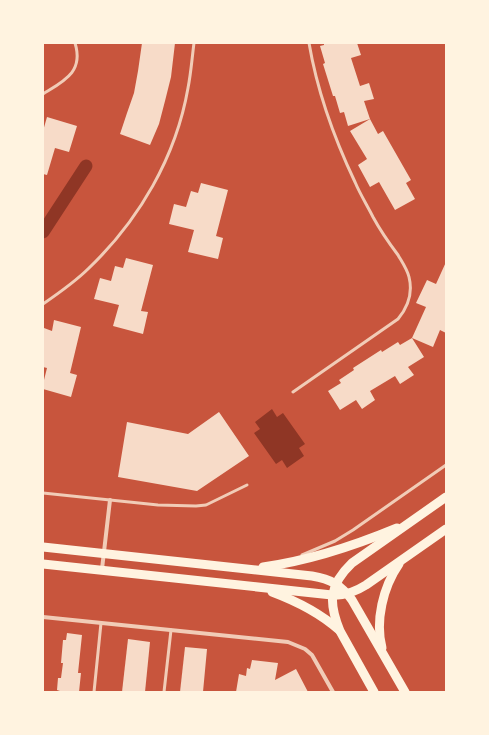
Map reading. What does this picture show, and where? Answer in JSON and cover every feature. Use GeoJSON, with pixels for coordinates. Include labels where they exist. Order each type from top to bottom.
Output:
{"type":"FeatureCollection","features":[{"type":"Feature","properties":{"kind":"main road"},"geometry":{"type":"LineString","coordinates":[[374,692],[340,631],[334,616],[332,595],[336,584],[352,563],[446,497]]}},
{"type":"Feature","properties":{"kind":"main road"},"geometry":{"type":"LineString","coordinates":[[242,568],[274,566],[303,559],[352,544],[385,532],[416,518]]}},
{"type":"Feature","properties":{"kind":"main road"},"geometry":{"type":"LineString","coordinates":[[43,564],[343,595],[353,592],[366,585],[446,529]]}},
{"type":"Feature","properties":{"kind":"main road"},"geometry":{"type":"LineString","coordinates":[[43,547],[324,578],[336,584],[348,594],[405,692]]}},
{"type":"Feature","properties":{"kind":"main road"},"geometry":{"type":"LineString","coordinates":[[387,660],[381,645],[380,633],[382,607],[390,580],[404,559]]}},
{"type":"Feature","properties":{"kind":"main road"},"geometry":{"type":"LineString","coordinates":[[259,587],[302,605],[332,623],[340,631]]}},
{"type":"Feature","properties":{"kind":"street"},"geometry":{"type":"LineString","coordinates":[[102,570],[110,500]]}},
{"type":"Feature","properties":{"kind":"street"},"geometry":{"type":"LineString","coordinates":[[43,617],[288,642],[305,649],[312,655],[334,692]]}},
{"type":"Feature","properties":{"kind":"lane"},"geometry":{"type":"LineString","coordinates":[[43,94],[63,82],[71,74],[76,63],[78,51],[75,43]]}},
{"type":"Feature","properties":{"kind":"lane"},"geometry":{"type":"LineString","coordinates":[[43,304],[88,270],[129,223],[147,197],[158,177],[176,134],[188,88],[194,43]]}},
{"type":"Feature","properties":{"kind":"lane"},"geometry":{"type":"LineString","coordinates":[[293,392],[398,319],[404,312],[408,303],[411,285],[406,267],[376,221],[354,181],[337,140],[322,97],[309,43]]}},
{"type":"Feature","properties":{"kind":"lane"},"geometry":{"type":"LineString","coordinates":[[260,568],[301,556],[335,541],[446,465]]}},
{"type":"Feature","properties":{"kind":"lane"},"geometry":{"type":"LineString","coordinates":[[43,493],[158,505],[196,506],[206,505],[247,485]]}},
{"type":"Feature","properties":{"kind":"lane"},"geometry":{"type":"LineString","coordinates":[[94,692],[101,622]]}},
{"type":"Feature","properties":{"kind":"lane"},"geometry":{"type":"LineString","coordinates":[[164,692],[171,630]]}},
{"type":"Feature","properties":{"kind":"shaded area"},"geometry":{"type":"Polygon","coordinates":[[[272,409],[277,417],[283,413],[305,444],[299,448],[304,456],[287,468],[282,460],[276,464],[254,433],[260,429],[255,422],[272,409]]]}},
{"type":"Feature","properties":{"kind":"building"},"geometry":{"type":"Polygon","coordinates":[[[142,43],[175,43],[171,77],[159,124],[150,145],[120,134],[134,93],[142,43]]]}},
{"type":"Feature","properties":{"kind":"building"},"geometry":{"type":"Polygon","coordinates":[[[324,43],[357,43],[361,55],[351,58],[360,86],[369,83],[374,99],[364,101],[370,119],[348,126],[344,112],[340,113],[323,64],[325,63],[320,46],[324,45],[324,43]]]}},
{"type":"Feature","properties":{"kind":"building"},"geometry":{"type":"Polygon","coordinates":[[[47,117],[77,126],[69,152],[55,148],[47,175],[43,174],[43,131],[47,117]]]}},
{"type":"Feature","properties":{"kind":"building"},"geometry":{"type":"Polygon","coordinates":[[[370,119],[378,134],[383,131],[411,180],[406,183],[415,199],[395,210],[379,182],[370,187],[358,165],[367,159],[350,131],[370,119]]]}},
{"type":"Feature","properties":{"kind":"building"},"geometry":{"type":"Polygon","coordinates":[[[201,183],[228,190],[216,236],[223,238],[218,259],[188,252],[194,230],[169,224],[174,204],[186,207],[191,191],[198,193],[201,183]]]}},
{"type":"Feature","properties":{"kind":"building"},"geometry":{"type":"Polygon","coordinates":[[[126,258],[153,265],[141,311],[148,312],[143,334],[113,326],[119,305],[94,299],[100,278],[111,281],[115,266],[123,268],[126,258]]]}},
{"type":"Feature","properties":{"kind":"building"},"geometry":{"type":"Polygon","coordinates":[[[446,262],[446,333],[440,330],[433,347],[412,338],[426,307],[416,303],[427,280],[436,284],[446,262]]]}},
{"type":"Feature","properties":{"kind":"building"},"geometry":{"type":"Polygon","coordinates":[[[54,320],[81,327],[70,373],[77,375],[71,397],[43,389],[47,368],[43,367],[43,332],[44,328],[52,331],[54,320]]]}},
{"type":"Feature","properties":{"kind":"building"},"geometry":{"type":"Polygon","coordinates":[[[412,338],[424,357],[408,367],[414,375],[400,384],[395,376],[370,391],[375,400],[362,409],[356,400],[340,410],[328,391],[341,383],[339,380],[354,370],[353,368],[381,350],[382,352],[398,342],[400,345],[412,338]]]}},
{"type":"Feature","properties":{"kind":"building"},"geometry":{"type":"Polygon","coordinates":[[[219,412],[249,456],[197,491],[118,477],[127,422],[188,434],[219,412]]]}},
{"type":"Feature","properties":{"kind":"building"},"geometry":{"type":"Polygon","coordinates":[[[67,633],[82,635],[78,673],[81,673],[79,692],[60,692],[57,690],[58,678],[61,678],[63,663],[61,663],[63,640],[66,640],[67,633]]]}},
{"type":"Feature","properties":{"kind":"building"},"geometry":{"type":"Polygon","coordinates":[[[128,639],[150,642],[145,692],[122,692],[128,639]]]}},
{"type":"Feature","properties":{"kind":"building"},"geometry":{"type":"Polygon","coordinates":[[[185,647],[207,649],[203,692],[180,692],[185,647]]]}},
{"type":"Feature","properties":{"kind":"building"},"geometry":{"type":"Polygon","coordinates":[[[252,660],[278,663],[275,680],[296,669],[308,692],[236,692],[239,674],[246,676],[247,668],[250,669],[252,660]]]}},
{"type":"Feature","properties":{"kind":"waterway"},"geometry":{"type":"LineString","coordinates":[[43,232],[86,166]]}}]}
